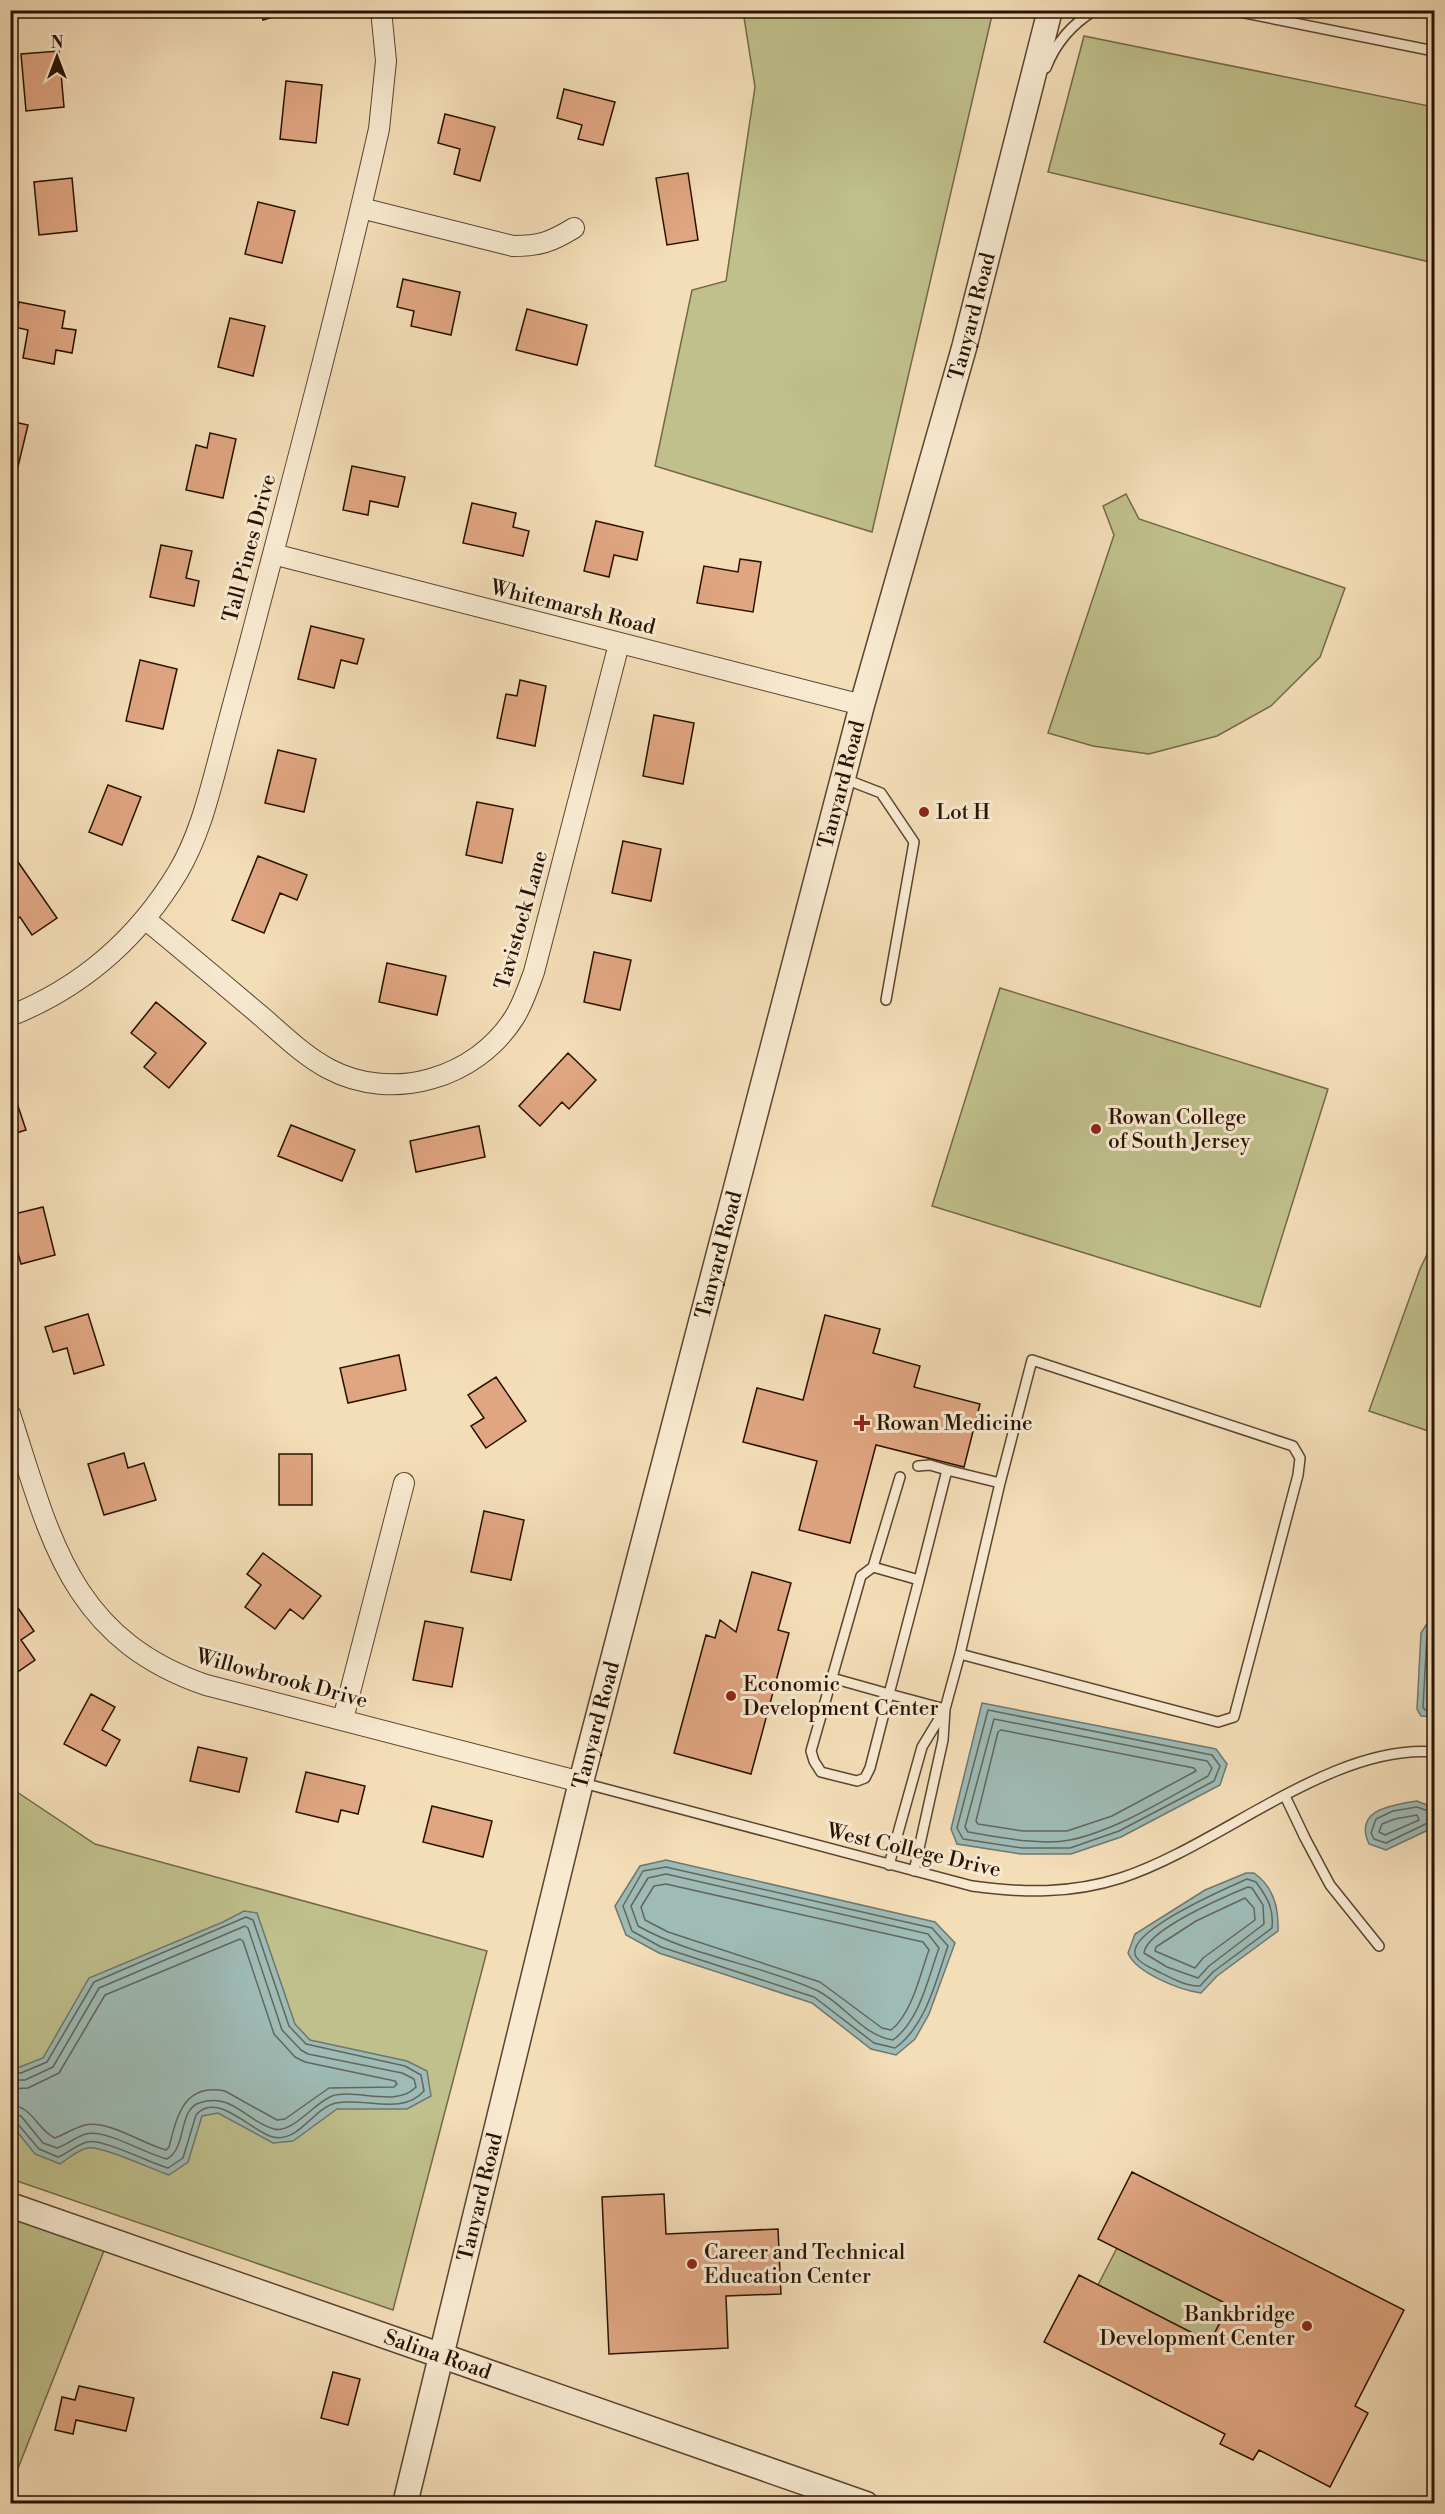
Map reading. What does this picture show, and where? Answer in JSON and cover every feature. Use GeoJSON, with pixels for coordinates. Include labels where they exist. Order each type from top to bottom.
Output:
{"type":"FeatureCollection","features":[{"type":"Feature","properties":{"kind":"street","name":"Tall Pines Drive"},"geometry":{"type":"LineString","coordinates":[[10,1016],[57,994],[112,955],[145,919],[178,871],[201,820],[273,554],[361,208],[384,105],[386,61],[381,10]]}},
{"type":"Feature","properties":{"kind":"street","name":"Tanyard Road"},"geometry":{"type":"LineString","coordinates":[[405,2504],[580,1782],[862,705],[964,348],[1050,10]]}},
{"type":"Feature","properties":{"kind":"street"},"geometry":{"type":"LineString","coordinates":[[361,208],[513,246],[536,246],[555,240],[574,228]]}},
{"type":"Feature","properties":{"kind":"street","name":"Whitemarsh Road"},"geometry":{"type":"LineString","coordinates":[[273,554],[862,705]]}},
{"type":"Feature","properties":{"kind":"street","name":"Tavistock Lane"},"geometry":{"type":"LineString","coordinates":[[145,919],[300,1049],[330,1070],[368,1081],[393,1084],[415,1082],[459,1069],[484,1052],[508,1026],[521,1005],[534,972],[619,644]]}},
{"type":"Feature","properties":{"kind":"street","name":"Willowbrook Drive"},"geometry":{"type":"LineString","coordinates":[[10,1414],[49,1534],[59,1557],[81,1595],[125,1641],[153,1662],[185,1678],[580,1782]]}},
{"type":"Feature","properties":{"kind":"street"},"geometry":{"type":"LineString","coordinates":[[343,1719],[404,1483]]}},
{"type":"Feature","properties":{"kind":"street","name":"Salina Road"},"geometry":{"type":"LineString","coordinates":[[10,2205],[220,2277],[441,2357],[813,2483],[866,2504]]}},
{"type":"Feature","properties":{"kind":"lane"},"geometry":{"type":"LineString","coordinates":[[1034,76],[1046,69],[1053,52],[1070,30],[1095,10]]}},
{"type":"Feature","properties":{"kind":"lane"},"geometry":{"type":"LineString","coordinates":[[1230,10],[1434,51]]}},
{"type":"Feature","properties":{"kind":"lane"},"geometry":{"type":"LineString","coordinates":[[843,778],[881,793],[914,842],[886,1000]]}},
{"type":"Feature","properties":{"kind":"lane"},"geometry":{"type":"LineString","coordinates":[[914,1871],[943,1740],[945,1709],[1032,1360],[1293,1446],[1300,1458],[1298,1475],[1234,1717],[1218,1722],[960,1654]]}},
{"type":"Feature","properties":{"kind":"lane"},"geometry":{"type":"LineString","coordinates":[[918,1466],[930,1465],[1000,1483]]}},
{"type":"Feature","properties":{"kind":"lane"},"geometry":{"type":"LineString","coordinates":[[900,1477],[873,1567],[861,1576],[811,1751],[821,1772],[857,1781],[865,1778],[870,1768],[947,1470]]}},
{"type":"Feature","properties":{"kind":"lane"},"geometry":{"type":"LineString","coordinates":[[873,1567],[919,1580]]}},
{"type":"Feature","properties":{"kind":"lane"},"geometry":{"type":"LineString","coordinates":[[832,1678],[945,1709]]}},
{"type":"Feature","properties":{"kind":"lane"},"geometry":{"type":"LineString","coordinates":[[890,1865],[922,1747],[945,1709]]}},
{"type":"Feature","properties":{"kind":"lane","name":"West College Drive"},"geometry":{"type":"LineString","coordinates":[[580,1782],[972,1886],[1002,1890],[1064,1891],[1122,1878],[1209,1838],[1285,1796],[1340,1770],[1401,1752],[1434,1752]]}},
{"type":"Feature","properties":{"kind":"lane"},"geometry":{"type":"LineString","coordinates":[[1285,1796],[1330,1885],[1379,1946]]}},
{"type":"Feature","properties":{"kind":"green space"},"geometry":{"type":"Polygon","coordinates":[[[743,11],[993,11],[872,532],[655,466],[692,290],[726,281],[755,87],[743,11]]]}},
{"type":"Feature","properties":{"kind":"green space"},"geometry":{"type":"Polygon","coordinates":[[[1084,36],[1434,107],[1434,263],[1048,172],[1084,36]]]}},
{"type":"Feature","properties":{"kind":"green space"},"geometry":{"type":"Polygon","coordinates":[[[1126,494],[1139,519],[1345,588],[1320,657],[1271,706],[1217,736],[1149,754],[1093,746],[1048,733],[1114,535],[1103,506],[1126,494]]]}},
{"type":"Feature","properties":{"kind":"green space"},"geometry":{"type":"Polygon","coordinates":[[[1000,988],[1328,1089],[1260,1307],[932,1206],[1000,988]]]}},
{"type":"Feature","properties":{"kind":"green space"},"geometry":{"type":"Polygon","coordinates":[[[1434,1240],[1434,1433],[1369,1411],[1420,1269],[1434,1240]]]}},
{"type":"Feature","properties":{"kind":"green space"},"geometry":{"type":"Polygon","coordinates":[[[11,1788],[95,1844],[487,1951],[393,2310],[11,2179],[11,1788]]]}},
{"type":"Feature","properties":{"kind":"green space"},"geometry":{"type":"Polygon","coordinates":[[[11,2212],[107,2243],[11,2486],[11,2212]]]}},
{"type":"Feature","properties":{"kind":"green space"},"geometry":{"type":"Polygon","coordinates":[[[1117,2248],[1229,2305],[1210,2342],[1098,2285],[1117,2248]]]}},
{"type":"Feature","properties":{"kind":"water"},"geometry":{"type":"Polygon","coordinates":[[[1428,1622],[1434,1622],[1434,1717],[1421,1716],[1417,1709],[1421,1633],[1428,1622]]]}},
{"type":"Feature","properties":{"kind":"water"},"geometry":{"type":"Polygon","coordinates":[[[982,1703],[1216,1749],[1227,1764],[1220,1785],[1121,1837],[1071,1854],[1021,1854],[957,1844],[951,1829],[982,1703]]]}},
{"type":"Feature","properties":{"kind":"water"},"geometry":{"type":"Polygon","coordinates":[[[1417,1801],[1434,1808],[1434,1824],[1426,1831],[1386,1850],[1369,1844],[1365,1832],[1366,1823],[1371,1816],[1387,1807],[1417,1801]]]}},
{"type":"Feature","properties":{"kind":"water"},"geometry":{"type":"Polygon","coordinates":[[[666,1860],[935,1922],[955,1943],[929,2014],[915,2039],[896,2055],[871,2049],[812,2003],[659,1953],[626,1935],[615,1906],[640,1866],[666,1860]]]}},
{"type":"Feature","properties":{"kind":"water"},"geometry":{"type":"Polygon","coordinates":[[[1246,1873],[1254,1873],[1271,1891],[1276,1906],[1278,1931],[1217,1976],[1201,1993],[1182,1988],[1149,1974],[1133,1960],[1128,1953],[1135,1934],[1205,1890],[1246,1873]]]}},
{"type":"Feature","properties":{"kind":"water"},"geometry":{"type":"Polygon","coordinates":[[[244,1911],[257,1913],[295,2024],[310,2040],[407,2061],[427,2071],[431,2096],[407,2109],[337,2109],[293,2141],[273,2143],[218,2113],[202,2116],[188,2162],[169,2175],[94,2148],[80,2150],[60,2164],[35,2154],[11,2124],[11,2067],[20,2067],[43,2058],[89,1978],[244,1911]]]}},
{"type":"Feature","properties":{"kind":"building"},"geometry":{"type":"Polygon","coordinates":[[[260,10],[292,10],[292,11],[263,20],[260,10]]]}},
{"type":"Feature","properties":{"kind":"building"},"geometry":{"type":"Polygon","coordinates":[[[59,51],[64,107],[26,111],[21,54],[59,51]]]}},
{"type":"Feature","properties":{"kind":"building"},"geometry":{"type":"Polygon","coordinates":[[[286,81],[322,85],[316,143],[280,139],[286,81]]]}},
{"type":"Feature","properties":{"kind":"building"},"geometry":{"type":"Polygon","coordinates":[[[564,89],[615,102],[603,145],[578,139],[582,125],[557,118],[564,89]]]}},
{"type":"Feature","properties":{"kind":"building"},"geometry":{"type":"Polygon","coordinates":[[[445,114],[495,127],[480,181],[454,174],[460,149],[438,143],[445,114]]]}},
{"type":"Feature","properties":{"kind":"building"},"geometry":{"type":"Polygon","coordinates":[[[688,173],[698,240],[667,245],[656,178],[688,173]]]}},
{"type":"Feature","properties":{"kind":"building"},"geometry":{"type":"Polygon","coordinates":[[[72,178],[77,231],[39,235],[34,182],[72,178]]]}},
{"type":"Feature","properties":{"kind":"building"},"geometry":{"type":"Polygon","coordinates":[[[258,202],[295,211],[282,263],[245,254],[258,202]]]}},
{"type":"Feature","properties":{"kind":"building"},"geometry":{"type":"Polygon","coordinates":[[[403,279],[460,292],[451,335],[411,326],[414,311],[397,307],[403,279]]]}},
{"type":"Feature","properties":{"kind":"building"},"geometry":{"type":"Polygon","coordinates":[[[19,302],[65,311],[62,328],[76,330],[72,353],[56,350],[54,364],[23,358],[28,330],[14,327],[19,302]]]}},
{"type":"Feature","properties":{"kind":"building"},"geometry":{"type":"Polygon","coordinates":[[[527,309],[587,325],[577,365],[516,350],[527,309]]]}},
{"type":"Feature","properties":{"kind":"building"},"geometry":{"type":"Polygon","coordinates":[[[230,318],[265,326],[253,376],[218,367],[230,318]]]}},
{"type":"Feature","properties":{"kind":"building"},"geometry":{"type":"Polygon","coordinates":[[[10,421],[28,425],[15,479],[10,477],[10,421]]]}},
{"type":"Feature","properties":{"kind":"building"},"geometry":{"type":"Polygon","coordinates":[[[210,433],[236,439],[223,498],[186,490],[196,445],[207,448],[210,433]]]}},
{"type":"Feature","properties":{"kind":"building"},"geometry":{"type":"Polygon","coordinates":[[[352,466],[405,477],[398,507],[370,501],[368,515],[343,510],[352,466]]]}},
{"type":"Feature","properties":{"kind":"building"},"geometry":{"type":"Polygon","coordinates":[[[472,503],[516,513],[513,527],[529,531],[523,556],[463,543],[472,503]]]}},
{"type":"Feature","properties":{"kind":"building"},"geometry":{"type":"Polygon","coordinates":[[[596,521],[643,532],[637,560],[614,555],[609,577],[584,571],[596,521]]]}},
{"type":"Feature","properties":{"kind":"building"},"geometry":{"type":"Polygon","coordinates":[[[161,545],[192,551],[186,578],[199,581],[194,606],[150,597],[161,545]]]}},
{"type":"Feature","properties":{"kind":"building"},"geometry":{"type":"Polygon","coordinates":[[[740,559],[761,562],[753,612],[697,603],[704,566],[738,572],[740,559]]]}},
{"type":"Feature","properties":{"kind":"building"},"geometry":{"type":"Polygon","coordinates":[[[311,626],[364,639],[357,664],[341,660],[334,688],[298,679],[311,626]]]}},
{"type":"Feature","properties":{"kind":"building"},"geometry":{"type":"Polygon","coordinates":[[[140,660],[177,669],[163,729],[126,721],[140,660]]]}},
{"type":"Feature","properties":{"kind":"building"},"geometry":{"type":"Polygon","coordinates":[[[520,680],[546,686],[535,746],[497,738],[506,694],[517,696],[520,680]]]}},
{"type":"Feature","properties":{"kind":"building"},"geometry":{"type":"Polygon","coordinates":[[[654,715],[694,723],[683,784],[643,776],[654,715]]]}},
{"type":"Feature","properties":{"kind":"building"},"geometry":{"type":"Polygon","coordinates":[[[278,750],[316,759],[304,812],[265,803],[278,750]]]}},
{"type":"Feature","properties":{"kind":"building"},"geometry":{"type":"Polygon","coordinates":[[[108,785],[141,797],[122,845],[89,832],[108,785]]]}},
{"type":"Feature","properties":{"kind":"building"},"geometry":{"type":"Polygon","coordinates":[[[477,802],[513,809],[502,863],[466,855],[477,802]]]}},
{"type":"Feature","properties":{"kind":"building"},"geometry":{"type":"Polygon","coordinates":[[[623,841],[661,849],[651,901],[612,893],[623,841]]]}},
{"type":"Feature","properties":{"kind":"building"},"geometry":{"type":"Polygon","coordinates":[[[258,856],[307,875],[297,900],[280,893],[264,933],[232,920],[258,856]]]}},
{"type":"Feature","properties":{"kind":"building"},"geometry":{"type":"Polygon","coordinates":[[[18,862],[57,918],[32,935],[20,917],[10,924],[10,867],[18,862]]]}},
{"type":"Feature","properties":{"kind":"building"},"geometry":{"type":"Polygon","coordinates":[[[594,952],[631,960],[620,1010],[584,1002],[594,952]]]}},
{"type":"Feature","properties":{"kind":"building"},"geometry":{"type":"Polygon","coordinates":[[[387,963],[446,976],[437,1015],[379,1002],[387,963]]]}},
{"type":"Feature","properties":{"kind":"building"},"geometry":{"type":"Polygon","coordinates":[[[156,1002],[206,1043],[169,1088],[144,1067],[156,1053],[131,1033],[156,1002]]]}},
{"type":"Feature","properties":{"kind":"building"},"geometry":{"type":"Polygon","coordinates":[[[568,1053],[596,1080],[569,1109],[562,1102],[540,1126],[519,1106],[568,1053]]]}},
{"type":"Feature","properties":{"kind":"building"},"geometry":{"type":"Polygon","coordinates":[[[10,1082],[26,1130],[10,1135],[10,1082]]]}},
{"type":"Feature","properties":{"kind":"building"},"geometry":{"type":"Polygon","coordinates":[[[291,1125],[355,1150],[342,1181],[278,1156],[291,1125]]]}},
{"type":"Feature","properties":{"kind":"building"},"geometry":{"type":"Polygon","coordinates":[[[479,1126],[485,1157],[416,1172],[410,1141],[479,1126]]]}},
{"type":"Feature","properties":{"kind":"building"},"geometry":{"type":"Polygon","coordinates":[[[43,1207],[55,1255],[21,1264],[10,1225],[10,1215],[43,1207]]]}},
{"type":"Feature","properties":{"kind":"building"},"geometry":{"type":"Polygon","coordinates":[[[88,1314],[104,1365],[74,1374],[67,1348],[53,1352],[45,1327],[88,1314]]]}},
{"type":"Feature","properties":{"kind":"building","name":"Rowan Medicine"},"geometry":{"type":"Polygon","coordinates":[[[825,1315],[880,1329],[873,1353],[920,1366],[914,1387],[980,1404],[964,1467],[876,1445],[850,1543],[799,1530],[817,1461],[743,1442],[757,1388],[803,1400],[825,1315]]]}},
{"type":"Feature","properties":{"kind":"building"},"geometry":{"type":"Polygon","coordinates":[[[399,1355],[406,1390],[348,1403],[340,1368],[399,1355]]]}},
{"type":"Feature","properties":{"kind":"building"},"geometry":{"type":"Polygon","coordinates":[[[496,1377],[526,1421],[486,1448],[471,1426],[484,1418],[468,1395],[496,1377]]]}},
{"type":"Feature","properties":{"kind":"building"},"geometry":{"type":"Polygon","coordinates":[[[124,1453],[128,1468],[144,1463],[156,1500],[104,1515],[88,1464],[124,1453]]]}},
{"type":"Feature","properties":{"kind":"building"},"geometry":{"type":"Polygon","coordinates":[[[279,1454],[312,1454],[312,1505],[279,1505],[279,1454]]]}},
{"type":"Feature","properties":{"kind":"building"},"geometry":{"type":"Polygon","coordinates":[[[484,1511],[524,1520],[511,1580],[471,1572],[484,1511]]]}},
{"type":"Feature","properties":{"kind":"building"},"geometry":{"type":"Polygon","coordinates":[[[263,1553],[321,1596],[303,1619],[290,1609],[275,1629],[245,1607],[261,1585],[247,1574],[263,1553]]]}},
{"type":"Feature","properties":{"kind":"building","name":"Economic Development Center"},"geometry":{"type":"Polygon","coordinates":[[[752,1572],[791,1583],[778,1630],[789,1633],[751,1774],[674,1753],[706,1635],[715,1638],[720,1620],[736,1632],[752,1572]]]}},
{"type":"Feature","properties":{"kind":"building"},"geometry":{"type":"Polygon","coordinates":[[[18,1608],[34,1631],[21,1640],[35,1660],[10,1677],[10,1613],[18,1608]]]}},
{"type":"Feature","properties":{"kind":"building"},"geometry":{"type":"Polygon","coordinates":[[[425,1621],[463,1628],[452,1687],[413,1680],[425,1621]]]}},
{"type":"Feature","properties":{"kind":"building"},"geometry":{"type":"Polygon","coordinates":[[[91,1694],[115,1707],[102,1730],[120,1740],[106,1766],[64,1744],[91,1694]]]}},
{"type":"Feature","properties":{"kind":"building"},"geometry":{"type":"Polygon","coordinates":[[[198,1747],[247,1758],[239,1792],[190,1781],[198,1747]]]}},
{"type":"Feature","properties":{"kind":"building"},"geometry":{"type":"Polygon","coordinates":[[[306,1772],[365,1786],[358,1814],[341,1810],[338,1822],[296,1812],[306,1772]]]}},
{"type":"Feature","properties":{"kind":"building"},"geometry":{"type":"Polygon","coordinates":[[[432,1806],[492,1821],[483,1857],[423,1842],[432,1806]]]}},
{"type":"Feature","properties":{"kind":"building","name":"Bankbridge Development Center"},"geometry":{"type":"Polygon","coordinates":[[[1132,2172],[1404,2310],[1355,2406],[1368,2413],[1330,2487],[1259,2450],[1253,2460],[1220,2444],[1225,2434],[1044,2342],[1079,2275],[1210,2342],[1229,2305],[1098,2239],[1132,2172]]]}},
{"type":"Feature","properties":{"kind":"building","name":"Career and Technical Education Center"},"geometry":{"type":"Polygon","coordinates":[[[664,2194],[666,2234],[778,2229],[781,2294],[726,2296],[728,2348],[609,2354],[602,2197],[664,2194]]]}},
{"type":"Feature","properties":{"kind":"building"},"geometry":{"type":"Polygon","coordinates":[[[333,2372],[360,2379],[348,2425],[321,2418],[333,2372]]]}},
{"type":"Feature","properties":{"kind":"building"},"geometry":{"type":"Polygon","coordinates":[[[79,2386],[134,2398],[126,2431],[76,2420],[73,2434],[55,2430],[62,2397],[75,2400],[79,2386]]]}},
{"type":"Feature","properties":{"kind":"place","name":"Lot H"},"geometry":{"type":"Point","coordinates":[924,812]}},
{"type":"Feature","properties":{"kind":"place","name":"Rowan College of South Jersey"},"geometry":{"type":"Point","coordinates":[1096,1129]}},
{"type":"Feature","properties":{"kind":"place","name":"Rowan Medicine"},"geometry":{"type":"Point","coordinates":[862,1423]}},
{"type":"Feature","properties":{"kind":"place","name":"Economic Development Center"},"geometry":{"type":"Point","coordinates":[731,1696]}},
{"type":"Feature","properties":{"kind":"place","name":"Career and Technical Education Center"},"geometry":{"type":"Point","coordinates":[692,2264]}},
{"type":"Feature","properties":{"kind":"place","name":"Bankbridge Development Center"},"geometry":{"type":"Point","coordinates":[1307,2326]}}]}
